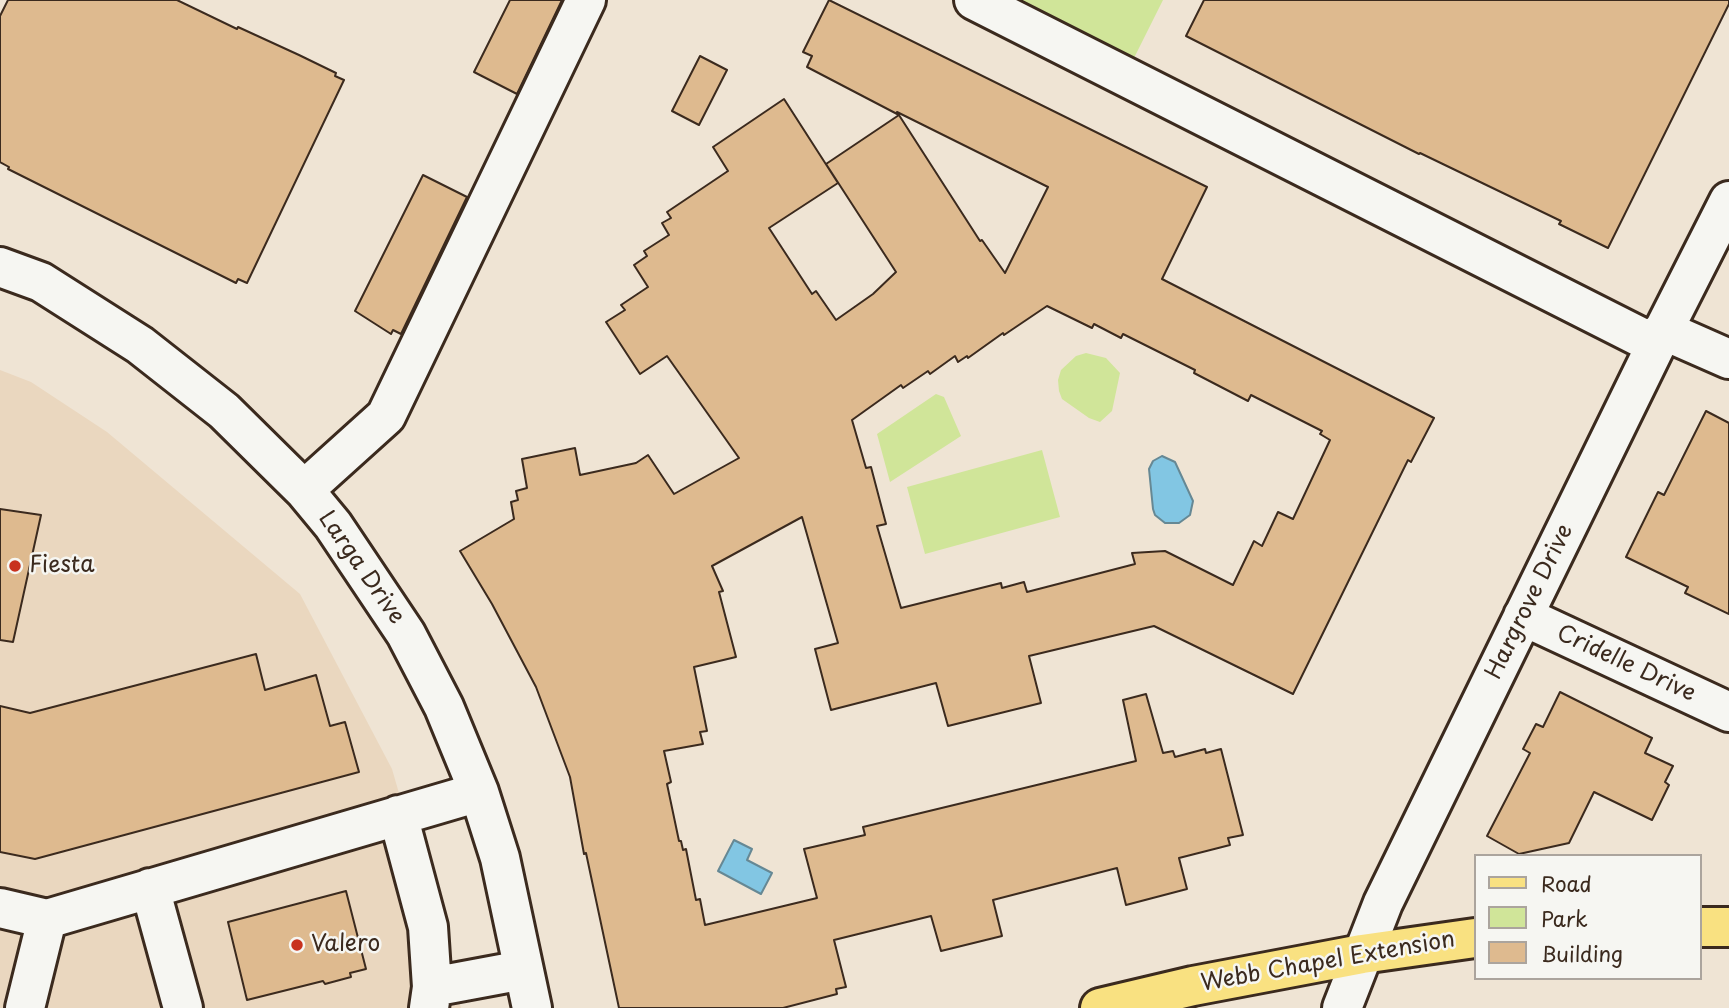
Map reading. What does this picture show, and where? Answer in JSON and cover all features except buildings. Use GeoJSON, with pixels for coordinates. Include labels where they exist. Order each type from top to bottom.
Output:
{"type":"FeatureCollection","features":[{"type":"Feature","properties":{"kind":"main road"},"geometry":{"type":"LineString","coordinates":[[1701,927],[1729,927]]}},
{"type":"Feature","properties":{"kind":"main road","name":"Webb Chapel Extension"},"geometry":{"type":"LineString","coordinates":[[1100,1008],[1193,986],[1362,954],[1474,938]]}},
{"type":"Feature","properties":{"kind":"street"},"geometry":{"type":"LineString","coordinates":[[304,490],[386,416],[586,0]]}},
{"type":"Feature","properties":{"kind":"street"},"geometry":{"type":"LineString","coordinates":[[974,0],[1660,338],[1729,359]]}},
{"type":"Feature","properties":{"kind":"street","name":"Hargrove Drive"},"geometry":{"type":"LineString","coordinates":[[1342,1008],[1383,903],[1729,201]]}},
{"type":"Feature","properties":{"kind":"street","name":"Larga Drive"},"geometry":{"type":"LineString","coordinates":[[0,267],[41,282],[140,345],[224,411],[304,490],[362,566],[406,634],[444,707],[479,792],[500,858],[532,1008]]}},
{"type":"Feature","properties":{"kind":"street","name":"Cridelle Drive"},"geometry":{"type":"LineString","coordinates":[[1523,616],[1729,712]]}},
{"type":"Feature","properties":{"kind":"street"},"geometry":{"type":"LineString","coordinates":[[0,908],[47,919],[479,792]]}},
{"type":"Feature","properties":{"kind":"street"},"geometry":{"type":"LineString","coordinates":[[398,816],[428,927],[430,997],[523,970]]}},
{"type":"Feature","properties":{"kind":"street"},"geometry":{"type":"LineString","coordinates":[[150,888],[183,1008]]}},
{"type":"Feature","properties":{"kind":"street"},"geometry":{"type":"LineString","coordinates":[[25,1008],[47,919]]}},
{"type":"Feature","properties":{"kind":"shaded area"},"geometry":{"type":"Polygon","coordinates":[[[0,370],[31,382],[107,432],[300,594],[392,769],[461,1008],[0,1008],[0,370]]]}},
{"type":"Feature","properties":{"kind":"green space"},"geometry":{"type":"Polygon","coordinates":[[[1012,0],[1163,0],[1132,62],[1012,0]]]}},
{"type":"Feature","properties":{"kind":"green space"},"geometry":{"type":"Polygon","coordinates":[[[1086,353],[1106,358],[1120,373],[1112,411],[1100,422],[1089,418],[1062,399],[1059,391],[1061,370],[1076,356],[1086,353]]]}},
{"type":"Feature","properties":{"kind":"green space"},"geometry":{"type":"Polygon","coordinates":[[[936,394],[944,397],[961,436],[890,482],[877,434],[936,394]]]}},
{"type":"Feature","properties":{"kind":"green space"},"geometry":{"type":"Polygon","coordinates":[[[1042,450],[1060,517],[925,554],[907,487],[1042,450]]]}},
{"type":"Feature","properties":{"kind":"water"},"geometry":{"type":"Polygon","coordinates":[[[1162,456],[1175,462],[1193,501],[1190,515],[1179,523],[1165,523],[1155,515],[1153,509],[1149,469],[1153,461],[1162,456]]]}},
{"type":"Feature","properties":{"kind":"water"},"geometry":{"type":"Polygon","coordinates":[[[734,840],[752,849],[747,860],[772,873],[761,894],[718,871],[734,840]]]}},
{"type":"Feature","properties":{"kind":"place","name":"Fiesta"},"geometry":{"type":"Point","coordinates":[15,566]}},
{"type":"Feature","properties":{"kind":"place","name":"Valero"},"geometry":{"type":"Point","coordinates":[297,945]}}]}
